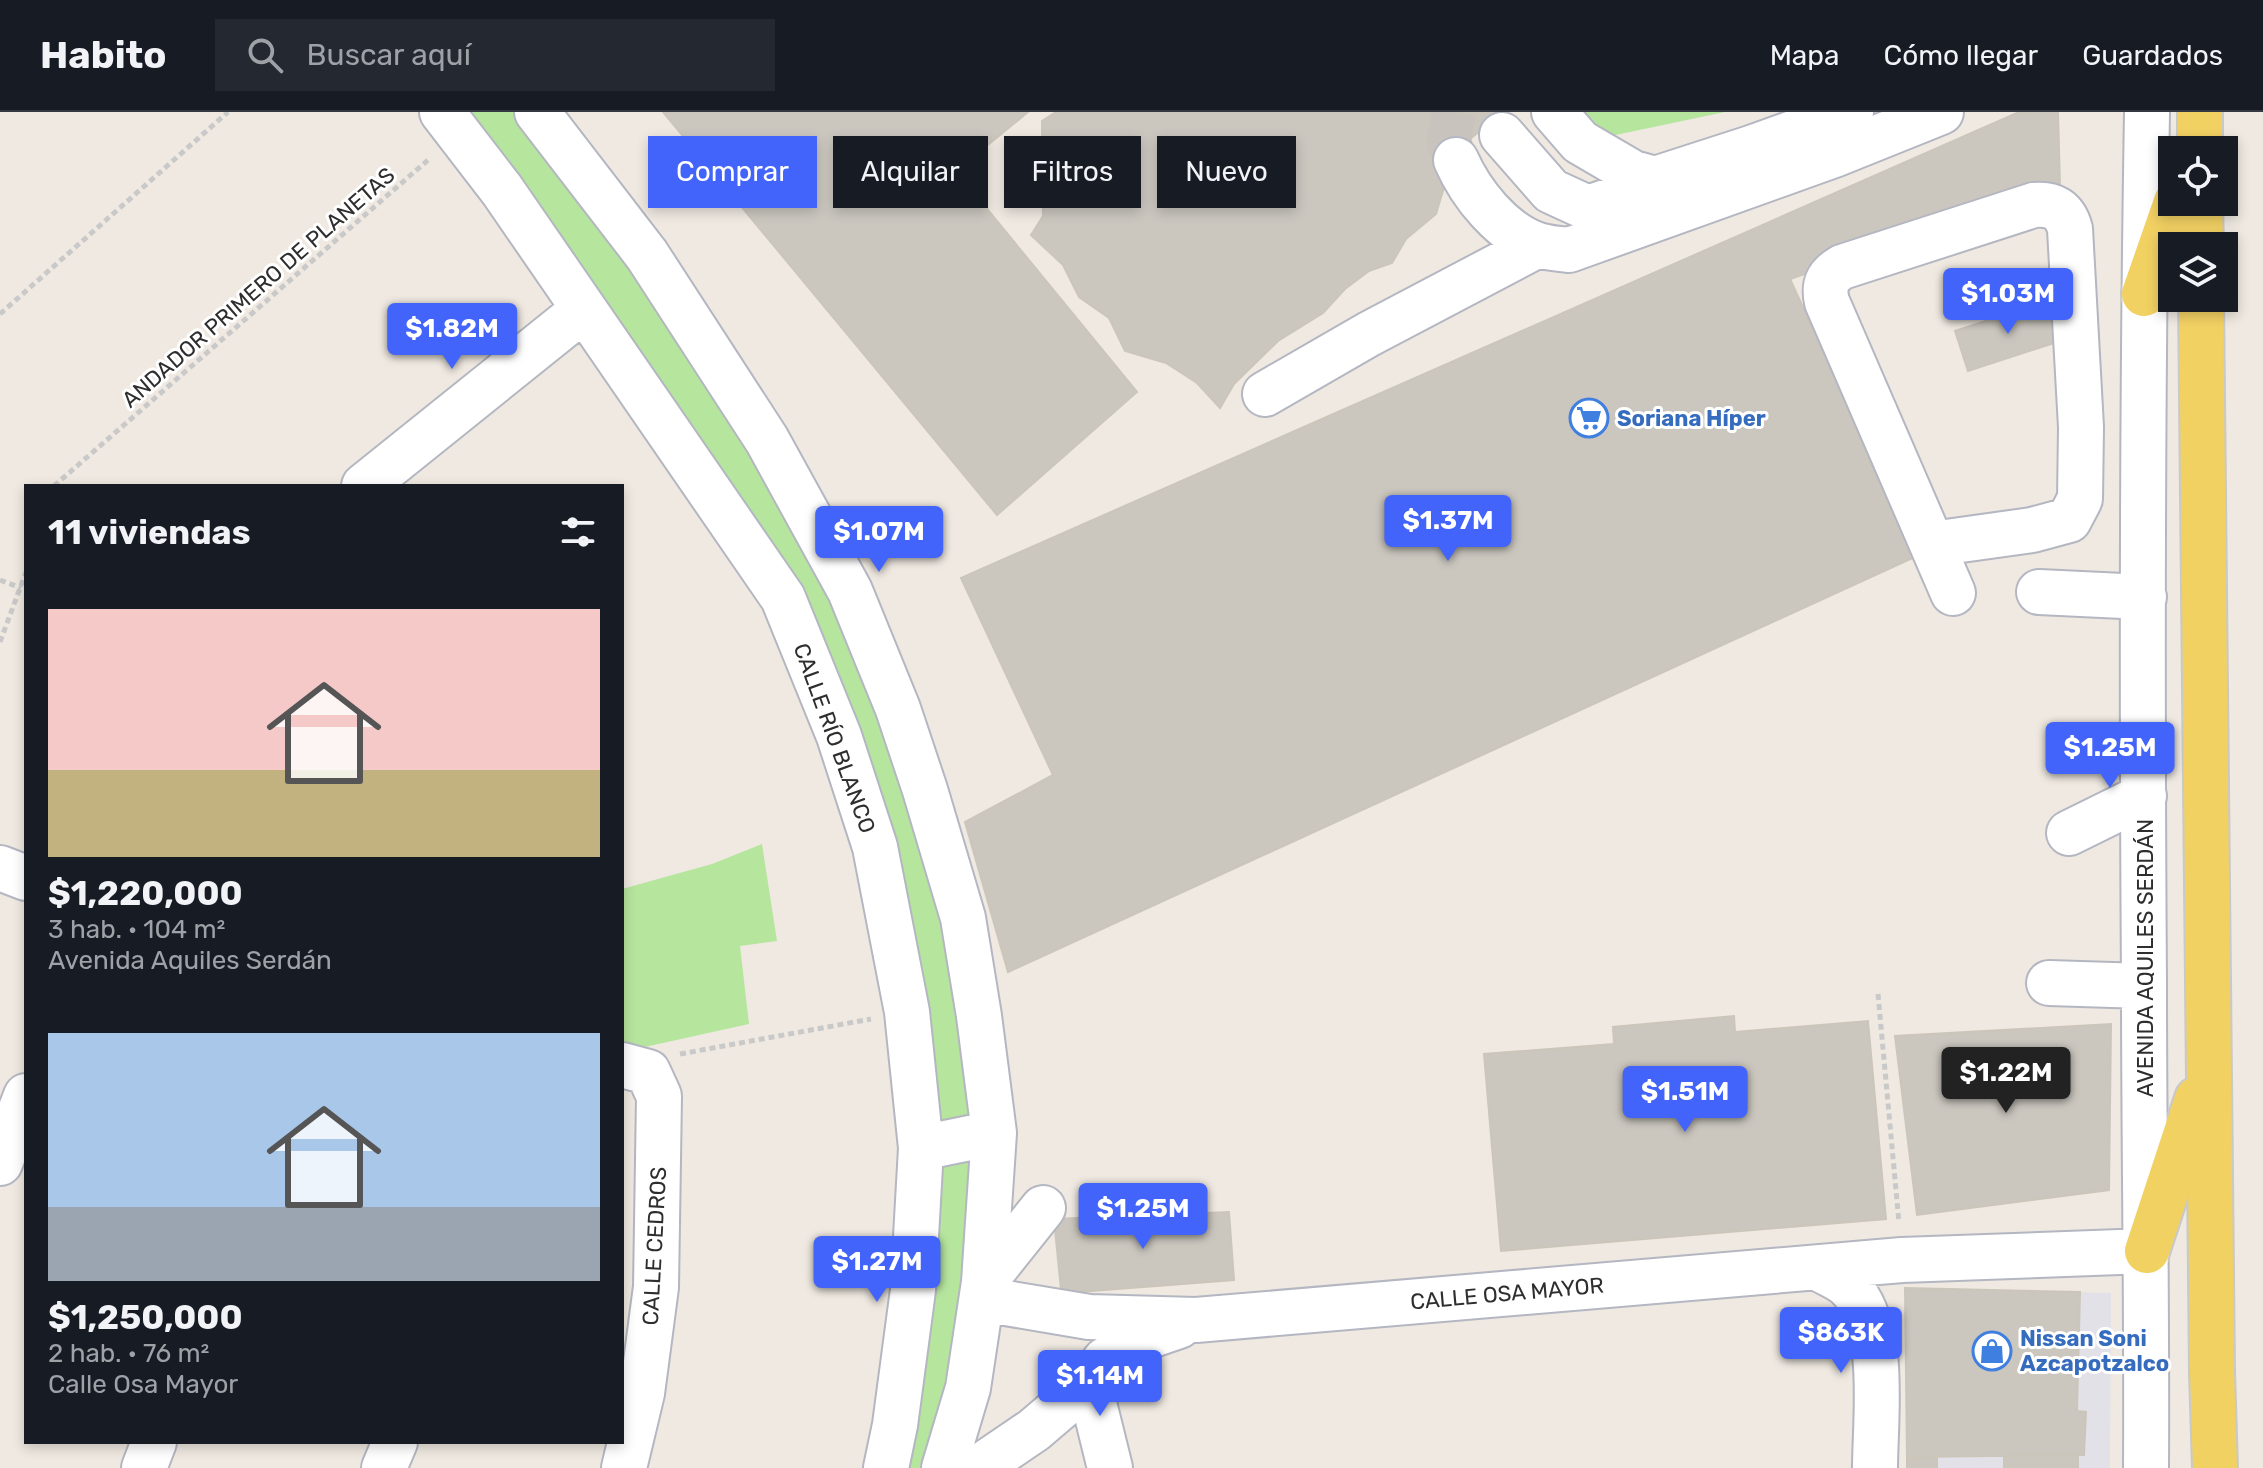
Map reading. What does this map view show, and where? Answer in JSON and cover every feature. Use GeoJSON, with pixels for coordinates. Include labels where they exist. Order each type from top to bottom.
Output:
{"type":"FeatureCollection","features":[{"type":"Feature","properties":{"kind":"main road"},"geometry":{"type":"LineString","coordinates":[[2144,294],[2171,216]]}},
{"type":"Feature","properties":{"kind":"main road"},"geometry":{"type":"LineString","coordinates":[[2201,312],[2215,1468]]}},
{"type":"Feature","properties":{"kind":"main road"},"geometry":{"type":"LineString","coordinates":[[2147,1251],[2209,1063]]}},
{"type":"Feature","properties":{"kind":"street"},"geometry":{"type":"LineString","coordinates":[[537,112],[647,255],[767,440],[850,591],[898,709],[963,918],[994,1133],[983,1291],[968,1388],[944,1468]]}},
{"type":"Feature","properties":{"kind":"street"},"geometry":{"type":"LineString","coordinates":[[1554,112],[1580,142],[1633,173],[1655,179]]}},
{"type":"Feature","properties":{"kind":"street"},"geometry":{"type":"LineString","coordinates":[[1502,135],[1551,191],[1588,208],[1655,179],[1851,112]]}},
{"type":"Feature","properties":{"kind":"street"},"geometry":{"type":"LineString","coordinates":[[1456,160],[1463,176],[1487,208],[1515,234],[1538,245],[1569,250],[1834,155],[1941,112]]}},
{"type":"Feature","properties":{"kind":"street","name":"AVENIDA AQUILES SERDÁN"},"geometry":{"type":"LineString","coordinates":[[2146,1468],[2144,294],[2147,112]]}},
{"type":"Feature","properties":{"kind":"street","name":"CALLE RÍO BLANCO"},"geometry":{"type":"LineString","coordinates":[[451,122],[783,598],[839,736],[875,847],[907,1012],[921,1148],[913,1290],[895,1425],[886,1468]]}},
{"type":"Feature","properties":{"kind":"street"},"geometry":{"type":"LineString","coordinates":[[1932,544],[2032,530],[2069,520],[2080,499],[2081,427],[2070,229],[2067,217],[2058,208],[2046,204],[2034,205],[1842,267],[1826,281],[1827,302],[1953,593]]}},
{"type":"Feature","properties":{"kind":"street"},"geometry":{"type":"LineString","coordinates":[[1265,394],[1369,334],[1538,245]]}},
{"type":"Feature","properties":{"kind":"street"},"geometry":{"type":"LineString","coordinates":[[381,480],[583,310]]}},
{"type":"Feature","properties":{"kind":"street"},"geometry":{"type":"LineString","coordinates":[[2039,592],[2144,597]]}},
{"type":"Feature","properties":{"kind":"street"},"geometry":{"type":"LineString","coordinates":[[839,736],[898,709]]}},
{"type":"Feature","properties":{"kind":"street"},"geometry":{"type":"LineString","coordinates":[[2069,833],[2144,796]]}},
{"type":"Feature","properties":{"kind":"street"},"geometry":{"type":"LineString","coordinates":[[0,868],[24,877]]}},
{"type":"Feature","properties":{"kind":"street"},"geometry":{"type":"LineString","coordinates":[[2049,983],[2144,986]]}},
{"type":"Feature","properties":{"kind":"street","name":"CALLE CEDROS"},"geometry":{"type":"LineString","coordinates":[[624,1468],[642,1393],[639,1287],[659,1096],[631,1067]]}},
{"type":"Feature","properties":{"kind":"street"},"geometry":{"type":"LineString","coordinates":[[0,1163],[24,1101]]}},
{"type":"Feature","properties":{"kind":"street"},"geometry":{"type":"LineString","coordinates":[[921,1148],[994,1133]]}},
{"type":"Feature","properties":{"kind":"street"},"geometry":{"type":"LineString","coordinates":[[983,1291],[1043,1208]]}},
{"type":"Feature","properties":{"kind":"street","name":"CALLE OSA MAYOR"},"geometry":{"type":"LineString","coordinates":[[983,1291],[1089,1317],[1196,1320],[1902,1260],[2147,1251]]}},
{"type":"Feature","properties":{"kind":"street"},"geometry":{"type":"LineString","coordinates":[[1820,1269],[1846,1284],[1860,1300],[1870,1326],[1875,1354],[1875,1468]]}},
{"type":"Feature","properties":{"kind":"street","name":"CALLE OSA MAYOR"},"geometry":{"type":"LineString","coordinates":[[978,1468],[1034,1430],[1089,1383],[1105,1360],[1141,1339],[1196,1320]]}},
{"type":"Feature","properties":{"kind":"street"},"geometry":{"type":"LineString","coordinates":[[1089,1383],[1110,1468]]}},
{"type":"Feature","properties":{"kind":"street"},"geometry":{"type":"LineString","coordinates":[[144,1468],[153,1444]]}},
{"type":"Feature","properties":{"kind":"street"},"geometry":{"type":"LineString","coordinates":[[384,1468],[394,1444]]}},
{"type":"Feature","properties":{"kind":"path"},"geometry":{"type":"LineString","coordinates":[[0,314],[228,112]]}},
{"type":"Feature","properties":{"kind":"path","name":"ANDADOR PRIMERO DE PLANETAS"},"geometry":{"type":"LineString","coordinates":[[56,484],[451,122]]}},
{"type":"Feature","properties":{"kind":"path"},"geometry":{"type":"LineString","coordinates":[[0,642],[24,578]]}},
{"type":"Feature","properties":{"kind":"path"},"geometry":{"type":"LineString","coordinates":[[0,580],[21,588]]}},
{"type":"Feature","properties":{"kind":"path"},"geometry":{"type":"LineString","coordinates":[[1878,994],[1902,1260]]}},
{"type":"Feature","properties":{"kind":"path"},"geometry":{"type":"LineString","coordinates":[[631,1067],[907,1012]]}},
{"type":"Feature","properties":{"kind":"shaded area","name":"Nissan Soni Azcapotzalco"},"geometry":{"type":"Polygon","coordinates":[[[1905,1288],[2111,1293],[2110,1468],[1907,1468],[1905,1288]]]}},
{"type":"Feature","properties":{"kind":"green space"},"geometry":{"type":"Polygon","coordinates":[[[458,112],[522,112],[638,263],[839,596],[951,923],[979,1123],[972,1283],[931,1468],[898,1468],[925,1291],[845,718],[458,112]]]}},
{"type":"Feature","properties":{"kind":"green space"},"geometry":{"type":"Polygon","coordinates":[[[1585,112],[1725,112],[1606,137],[1585,112]]]}},
{"type":"Feature","properties":{"kind":"green space"},"geometry":{"type":"Polygon","coordinates":[[[762,844],[777,941],[740,946],[749,1024],[624,1052],[624,888],[712,864],[762,844]]]}},
{"type":"Feature","properties":{"kind":"building"},"geometry":{"type":"Polygon","coordinates":[[[663,112],[1028,112],[988,145],[988,136],[833,136],[833,208],[986,208],[1137,392],[997,515],[743,208],[817,208],[817,136],[683,136],[663,112]]]}},
{"type":"Feature","properties":{"kind":"building"},"geometry":{"type":"Polygon","coordinates":[[[1056,112],[1502,112],[1469,140],[1448,174],[1436,214],[1406,239],[1392,263],[1369,271],[1345,289],[1323,313],[1278,341],[1234,384],[1220,408],[1197,383],[1166,363],[1125,351],[1109,318],[1079,297],[1063,265],[1031,235],[1043,216],[1043,208],[1141,208],[1141,136],[1042,136],[1042,121],[1056,112]]]}},
{"type":"Feature","properties":{"kind":"building","name":"Soriana Híper"},"geometry":{"type":"Polygon","coordinates":[[[2019,112],[2058,112],[2060,187],[1790,279],[1917,556],[1008,972],[965,822],[1053,775],[961,578],[2019,112]]]}},
{"type":"Feature","properties":{"kind":"building"},"geometry":{"type":"Polygon","coordinates":[[[2047,301],[2060,341],[1968,371],[1955,331],[2047,301]]]}},
{"type":"Feature","properties":{"kind":"building"},"geometry":{"type":"Polygon","coordinates":[[[1734,1016],[1735,1032],[1868,1021],[1886,1219],[1501,1251],[1484,1054],[1614,1044],[1613,1027],[1734,1016]]]}},
{"type":"Feature","properties":{"kind":"building"},"geometry":{"type":"Polygon","coordinates":[[[2111,1024],[2109,1190],[1917,1215],[1895,1036],[2111,1024]]]}},
{"type":"Feature","properties":{"kind":"building"},"geometry":{"type":"Polygon","coordinates":[[[1229,1212],[1234,1280],[1078,1292],[1061,1290],[1054,1219],[1229,1212]]]}},
{"type":"Feature","properties":{"kind":"building","name":"Nissan Soni Azcapotzalco"},"geometry":{"type":"Polygon","coordinates":[[[1905,1288],[2080,1292],[2077,1411],[2086,1412],[2084,1455],[1907,1457],[1905,1288]]]}},
{"type":"Feature","properties":{"kind":"building"},"geometry":{"type":"Polygon","coordinates":[[[2004,1456],[2078,1456],[2078,1468],[2004,1468],[2004,1456]]]}},
{"type":"Feature","properties":{"kind":"building"},"geometry":{"type":"Polygon","coordinates":[[[1907,1457],[1937,1457],[1937,1468],[1907,1468],[1907,1457]]]}},
{"type":"Feature","properties":{"kind":"tunnel"},"geometry":{"type":"LineString","coordinates":[[1454,112],[1449,143],[1456,160]]}},
{"type":"Feature","properties":{"kind":"place","name":"Soriana Híper"},"geometry":{"type":"Point","coordinates":[1589,418]}},
{"type":"Feature","properties":{"kind":"place","name":"Nissan Soni Azcapotzalco"},"geometry":{"type":"Point","coordinates":[1992,1351]}}]}
